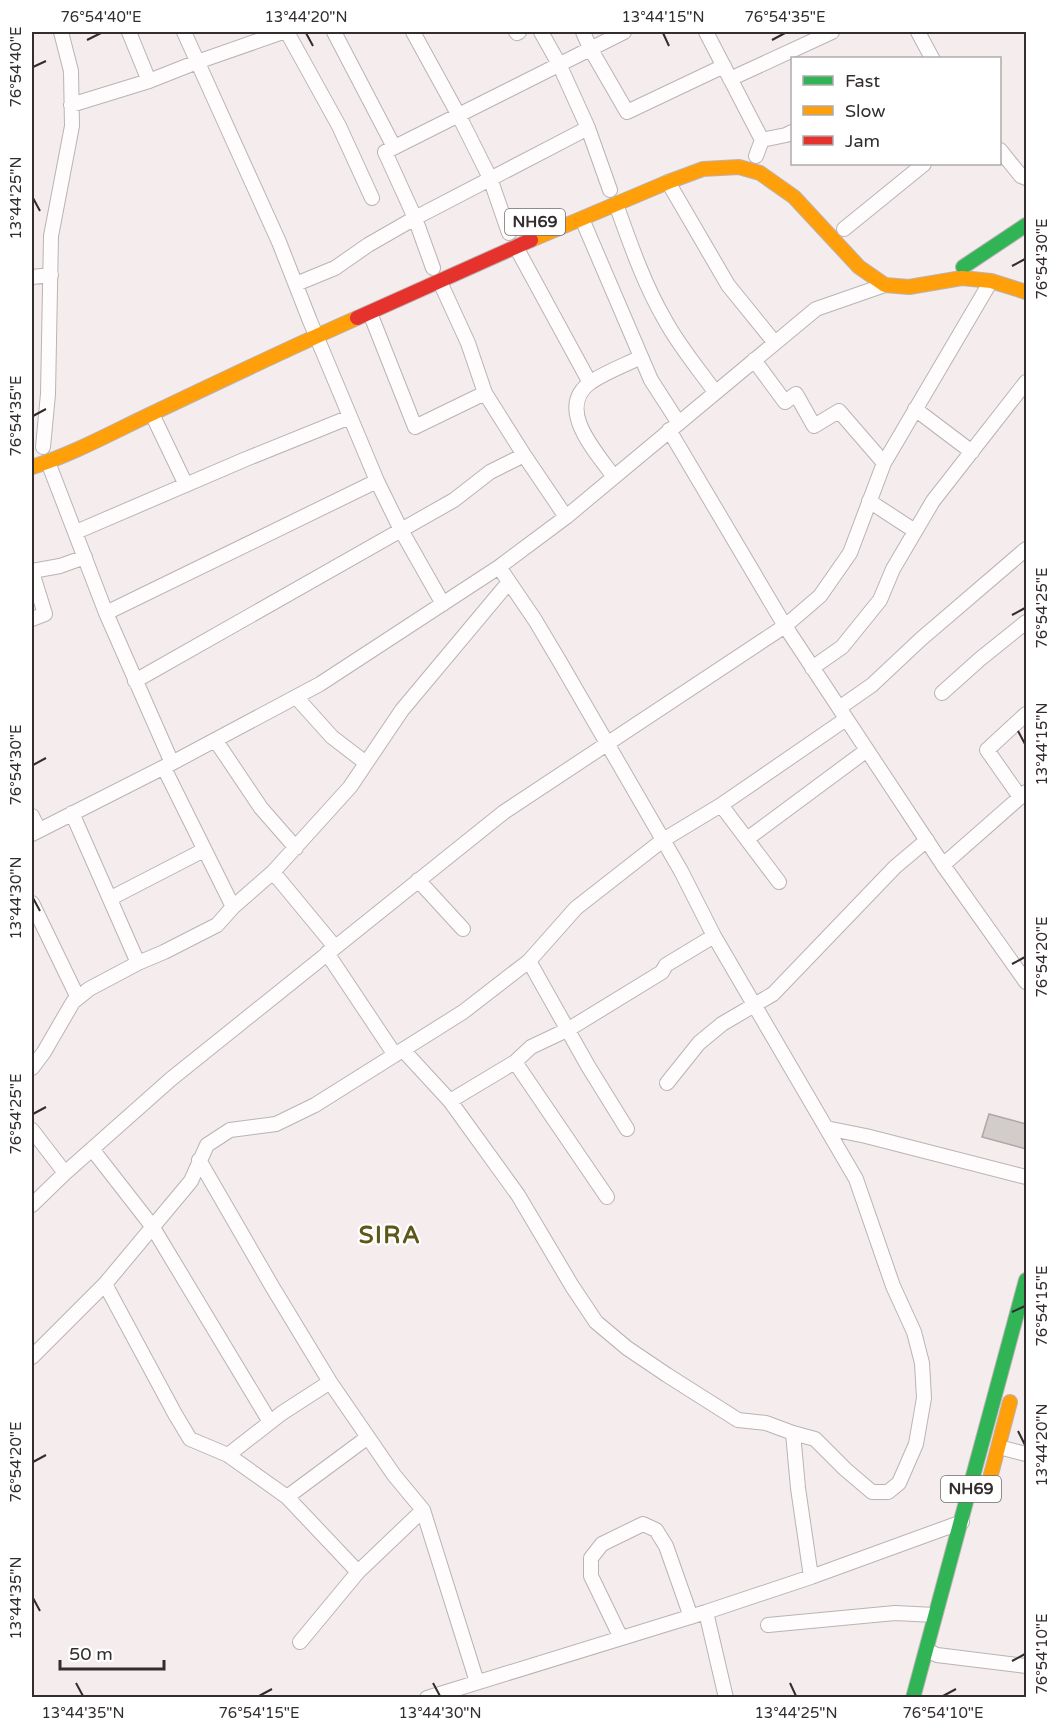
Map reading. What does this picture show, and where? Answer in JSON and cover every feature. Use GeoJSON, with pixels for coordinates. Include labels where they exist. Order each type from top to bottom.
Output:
{"type":"FeatureCollection","features":[{"type":"Feature","properties":{"kind":"main road"},"geometry":{"type":"LineString","coordinates":[[740,151],[761,157]]}},
{"type":"Feature","properties":{"kind":"main road","name":"NH69"},"geometry":{"type":"LineString","coordinates":[[32,467],[48,462],[316,336],[516,247],[703,169],[739,167],[760,173],[794,197],[859,267],[885,285]]}},
{"type":"Feature","properties":{"kind":"main road"},"geometry":{"type":"LineString","coordinates":[[840,224],[856,242]]}},
{"type":"Feature","properties":{"kind":"main road"},"geometry":{"type":"LineString","coordinates":[[963,267],[1026,225]]}},
{"type":"Feature","properties":{"kind":"main road"},"geometry":{"type":"LineString","coordinates":[[945,267],[992,270],[1026,282]]}},
{"type":"Feature","properties":{"kind":"main road"},"geometry":{"type":"LineString","coordinates":[[885,285],[909,287],[962,278],[991,281],[1026,292]]}},
{"type":"Feature","properties":{"kind":"main road","name":"NH69"},"geometry":{"type":"LineString","coordinates":[[926,1698],[935,1615],[1026,1280]]}},
{"type":"Feature","properties":{"kind":"main road","name":"NH69"},"geometry":{"type":"LineString","coordinates":[[986,1490],[1013,1393]]}},
{"type":"Feature","properties":{"kind":"main road","name":"NH69"},"geometry":{"type":"LineString","coordinates":[[913,1698],[953,1600]]}},
{"type":"Feature","properties":{"kind":"street"},"geometry":{"type":"LineString","coordinates":[[42,447],[48,394],[51,236],[72,126],[72,71],[61,32]]}},
{"type":"Feature","properties":{"kind":"street"},"geometry":{"type":"LineString","coordinates":[[129,32],[149,81]]}},
{"type":"Feature","properties":{"kind":"street"},"geometry":{"type":"LineString","coordinates":[[184,32],[296,284],[378,481],[401,530],[443,604]]}},
{"type":"Feature","properties":{"kind":"street"},"geometry":{"type":"LineString","coordinates":[[71,105],[149,81],[197,62],[244,38],[285,32],[339,126],[372,198]]}},
{"type":"Feature","properties":{"kind":"street"},"geometry":{"type":"LineString","coordinates":[[334,32],[394,147]]}},
{"type":"Feature","properties":{"kind":"street"},"geometry":{"type":"LineString","coordinates":[[413,32],[490,178],[509,233]]}},
{"type":"Feature","properties":{"kind":"street"},"geometry":{"type":"LineString","coordinates":[[541,32],[559,64],[588,128],[610,190]]}},
{"type":"Feature","properties":{"kind":"street"},"geometry":{"type":"LineString","coordinates":[[583,32],[627,112],[832,32]]}},
{"type":"Feature","properties":{"kind":"street"},"geometry":{"type":"LineString","coordinates":[[434,268],[415,218],[385,152],[624,32]]}},
{"type":"Feature","properties":{"kind":"street"},"geometry":{"type":"LineString","coordinates":[[706,32],[762,140],[761,157]]}},
{"type":"Feature","properties":{"kind":"street"},"geometry":{"type":"LineString","coordinates":[[918,32],[931,57]]}},
{"type":"Feature","properties":{"kind":"street"},"geometry":{"type":"LineString","coordinates":[[296,284],[335,268],[368,245],[415,218],[588,128]]}},
{"type":"Feature","properties":{"kind":"street"},"geometry":{"type":"LineString","coordinates":[[762,140],[791,132]]}},
{"type":"Feature","properties":{"kind":"street"},"geometry":{"type":"LineString","coordinates":[[1001,152],[1021,176],[1026,178]]}},
{"type":"Feature","properties":{"kind":"street"},"geometry":{"type":"LineString","coordinates":[[840,224],[923,165]]}},
{"type":"Feature","properties":{"kind":"street"},"geometry":{"type":"LineString","coordinates":[[668,182],[728,285],[775,343]]}},
{"type":"Feature","properties":{"kind":"street"},"geometry":{"type":"LineString","coordinates":[[616,204],[634,254],[663,317],[678,342],[715,392]]}},
{"type":"Feature","properties":{"kind":"street"},"geometry":{"type":"LineString","coordinates":[[582,219],[651,380],[674,426],[785,626],[943,865],[1026,982]]}},
{"type":"Feature","properties":{"kind":"street"},"geometry":{"type":"LineString","coordinates":[[516,247],[590,383]]}},
{"type":"Feature","properties":{"kind":"street"},"geometry":{"type":"LineString","coordinates":[[32,277],[51,275]]}},
{"type":"Feature","properties":{"kind":"street"},"geometry":{"type":"LineString","coordinates":[[32,1205],[171,1079],[504,812],[607,746],[785,626],[820,596],[850,554],[884,463],[991,281]]}},
{"type":"Feature","properties":{"kind":"street"},"geometry":{"type":"LineString","coordinates":[[440,282],[468,344],[485,393],[566,517]]}},
{"type":"Feature","properties":{"kind":"street"},"geometry":{"type":"LineString","coordinates":[[32,816],[35,832],[168,766],[320,684],[499,567],[566,517],[816,309],[885,285]]}},
{"type":"Feature","properties":{"kind":"street"},"geometry":{"type":"LineString","coordinates":[[370,313],[415,427],[485,393]]}},
{"type":"Feature","properties":{"kind":"street"},"geometry":{"type":"LineString","coordinates":[[614,477],[585,437],[575,412],[580,395],[590,383],[641,357]]}},
{"type":"Feature","properties":{"kind":"street"},"geometry":{"type":"LineString","coordinates":[[754,360],[785,402],[796,394],[814,426],[839,411],[884,463]]}},
{"type":"Feature","properties":{"kind":"street"},"geometry":{"type":"LineString","coordinates":[[812,668],[842,647],[879,600],[893,569],[933,501],[1026,382]]}},
{"type":"Feature","properties":{"kind":"street"},"geometry":{"type":"LineString","coordinates":[[915,409],[972,452]]}},
{"type":"Feature","properties":{"kind":"street"},"geometry":{"type":"LineString","coordinates":[[152,414],[186,485]]}},
{"type":"Feature","properties":{"kind":"street"},"geometry":{"type":"LineString","coordinates":[[76,532],[351,417]]}},
{"type":"Feature","properties":{"kind":"street"},"geometry":{"type":"LineString","coordinates":[[135,681],[454,500],[490,472],[524,455]]}},
{"type":"Feature","properties":{"kind":"street"},"geometry":{"type":"LineString","coordinates":[[48,462],[168,766],[204,850],[233,907]]}},
{"type":"Feature","properties":{"kind":"street"},"geometry":{"type":"LineString","coordinates":[[106,613],[378,481]]}},
{"type":"Feature","properties":{"kind":"street"},"geometry":{"type":"LineString","coordinates":[[869,501],[915,531]]}},
{"type":"Feature","properties":{"kind":"street"},"geometry":{"type":"LineString","coordinates":[[32,1357],[105,1284],[191,1181],[207,1145],[230,1130],[276,1124],[315,1105],[463,1012],[529,961],[576,909],[663,840],[722,805],[843,714],[921,639],[1026,549]]}},
{"type":"Feature","properties":{"kind":"street"},"geometry":{"type":"LineString","coordinates":[[32,619],[45,614],[32,571],[60,566],[85,557]]}},
{"type":"Feature","properties":{"kind":"street"},"geometry":{"type":"LineString","coordinates":[[273,872],[331,950],[399,1053],[450,1101],[518,1195],[596,1322],[627,1348],[738,1420],[766,1423],[814,1439],[872,1492],[888,1492],[899,1483],[916,1444],[924,1398],[922,1363],[914,1332],[893,1286],[856,1179],[714,936],[663,840],[535,620],[499,567]]}},
{"type":"Feature","properties":{"kind":"street"},"geometry":{"type":"LineString","coordinates":[[32,1068],[73,1002],[89,989],[217,925],[233,907],[273,872],[350,787],[402,710],[509,582]]}},
{"type":"Feature","properties":{"kind":"street"},"geometry":{"type":"LineString","coordinates":[[942,693],[1026,622]]}},
{"type":"Feature","properties":{"kind":"street"},"geometry":{"type":"LineString","coordinates":[[296,697],[332,737],[366,763]]}},
{"type":"Feature","properties":{"kind":"street"},"geometry":{"type":"LineString","coordinates":[[943,865],[1023,795],[987,750],[1026,714]]}},
{"type":"Feature","properties":{"kind":"street"},"geometry":{"type":"LineString","coordinates":[[216,741],[261,808],[296,848]]}},
{"type":"Feature","properties":{"kind":"street"},"geometry":{"type":"LineString","coordinates":[[747,838],[867,750]]}},
{"type":"Feature","properties":{"kind":"street"},"geometry":{"type":"LineString","coordinates":[[722,805],[779,882]]}},
{"type":"Feature","properties":{"kind":"street"},"geometry":{"type":"LineString","coordinates":[[72,813],[138,963]]}},
{"type":"Feature","properties":{"kind":"street"},"geometry":{"type":"LineString","coordinates":[[667,1083],[699,1043],[722,1024],[773,994],[895,867],[927,840]]}},
{"type":"Feature","properties":{"kind":"street"},"geometry":{"type":"LineString","coordinates":[[111,898],[204,850]]}},
{"type":"Feature","properties":{"kind":"street"},"geometry":{"type":"LineString","coordinates":[[418,880],[464,929]]}},
{"type":"Feature","properties":{"kind":"street"},"geometry":{"type":"LineString","coordinates":[[32,903],[78,998]]}},
{"type":"Feature","properties":{"kind":"street"},"geometry":{"type":"LineString","coordinates":[[450,1101],[515,1062],[531,1047],[569,1029],[662,972],[666,965],[714,936]]}},
{"type":"Feature","properties":{"kind":"street"},"geometry":{"type":"LineString","coordinates":[[529,961],[588,1066],[627,1129]]}},
{"type":"Feature","properties":{"kind":"street"},"geometry":{"type":"LineString","coordinates":[[515,1062],[607,1197]]}},
{"type":"Feature","properties":{"kind":"street"},"geometry":{"type":"LineString","coordinates":[[826,1128],[1026,1177]]}},
{"type":"Feature","properties":{"kind":"street"},"geometry":{"type":"LineString","coordinates":[[32,1130],[65,1173]]}},
{"type":"Feature","properties":{"kind":"street"},"geometry":{"type":"LineString","coordinates":[[92,1149],[152,1226],[270,1422]]}},
{"type":"Feature","properties":{"kind":"street"},"geometry":{"type":"LineString","coordinates":[[199,1160],[330,1382],[394,1475],[423,1510],[477,1682]]}},
{"type":"Feature","properties":{"kind":"street"},"geometry":{"type":"LineString","coordinates":[[105,1284],[190,1439],[228,1455],[287,1497],[358,1572]]}},
{"type":"Feature","properties":{"kind":"street"},"geometry":{"type":"LineString","coordinates":[[228,1455],[270,1422],[330,1382]]}},
{"type":"Feature","properties":{"kind":"street"},"geometry":{"type":"LineString","coordinates":[[793,1433],[798,1488],[811,1577]]}},
{"type":"Feature","properties":{"kind":"street"},"geometry":{"type":"LineString","coordinates":[[287,1497],[368,1437]]}},
{"type":"Feature","properties":{"kind":"street"},"geometry":{"type":"LineString","coordinates":[[999,1446],[1026,1455]]}},
{"type":"Feature","properties":{"kind":"street"},"geometry":{"type":"LineString","coordinates":[[300,1642],[358,1572],[423,1510]]}},
{"type":"Feature","properties":{"kind":"street"},"geometry":{"type":"LineString","coordinates":[[427,1698],[691,1617],[811,1577],[962,1522]]}},
{"type":"Feature","properties":{"kind":"street"},"geometry":{"type":"LineString","coordinates":[[621,1638],[591,1576],[591,1558],[602,1544],[643,1524],[656,1530],[666,1546],[691,1617]]}},
{"type":"Feature","properties":{"kind":"street"},"geometry":{"type":"LineString","coordinates":[[706,1612],[726,1698]]}},
{"type":"Feature","properties":{"kind":"street"},"geometry":{"type":"LineString","coordinates":[[768,1625],[895,1613],[935,1615]]}},
{"type":"Feature","properties":{"kind":"street"},"geometry":{"type":"LineString","coordinates":[[932,1652],[1026,1665]]}},
{"type":"Feature","properties":{"kind":"building"},"geometry":{"type":"Polygon","coordinates":[[[989,1114],[1026,1124],[1026,1149],[982,1137],[989,1114]]]}},
{"type":"Feature","properties":{"kind":"traffic: fast"},"geometry":{"type":"LineString","coordinates":[[963,267],[1026,225]]}},
{"type":"Feature","properties":{"kind":"traffic: fast"},"geometry":{"type":"LineString","coordinates":[[913,1698],[1026,1280]]}},
{"type":"Feature","properties":{"kind":"traffic: slow"},"geometry":{"type":"LineString","coordinates":[[531,240],[703,169],[739,167],[760,173],[794,197],[859,267],[885,285],[909,287],[962,278],[991,281],[1026,292]]}},
{"type":"Feature","properties":{"kind":"traffic: slow"},"geometry":{"type":"LineString","coordinates":[[32,467],[77,450],[357,318]]}},
{"type":"Feature","properties":{"kind":"traffic: slow"},"geometry":{"type":"LineString","coordinates":[[989,1482],[1010,1402]]}},
{"type":"Feature","properties":{"kind":"traffic: jam"},"geometry":{"type":"LineString","coordinates":[[357,318],[531,240]]}},
{"type":"Feature","properties":{"kind":"district","name":"SIRA"},"geometry":{"type":"Point","coordinates":[390,1235]}}]}
